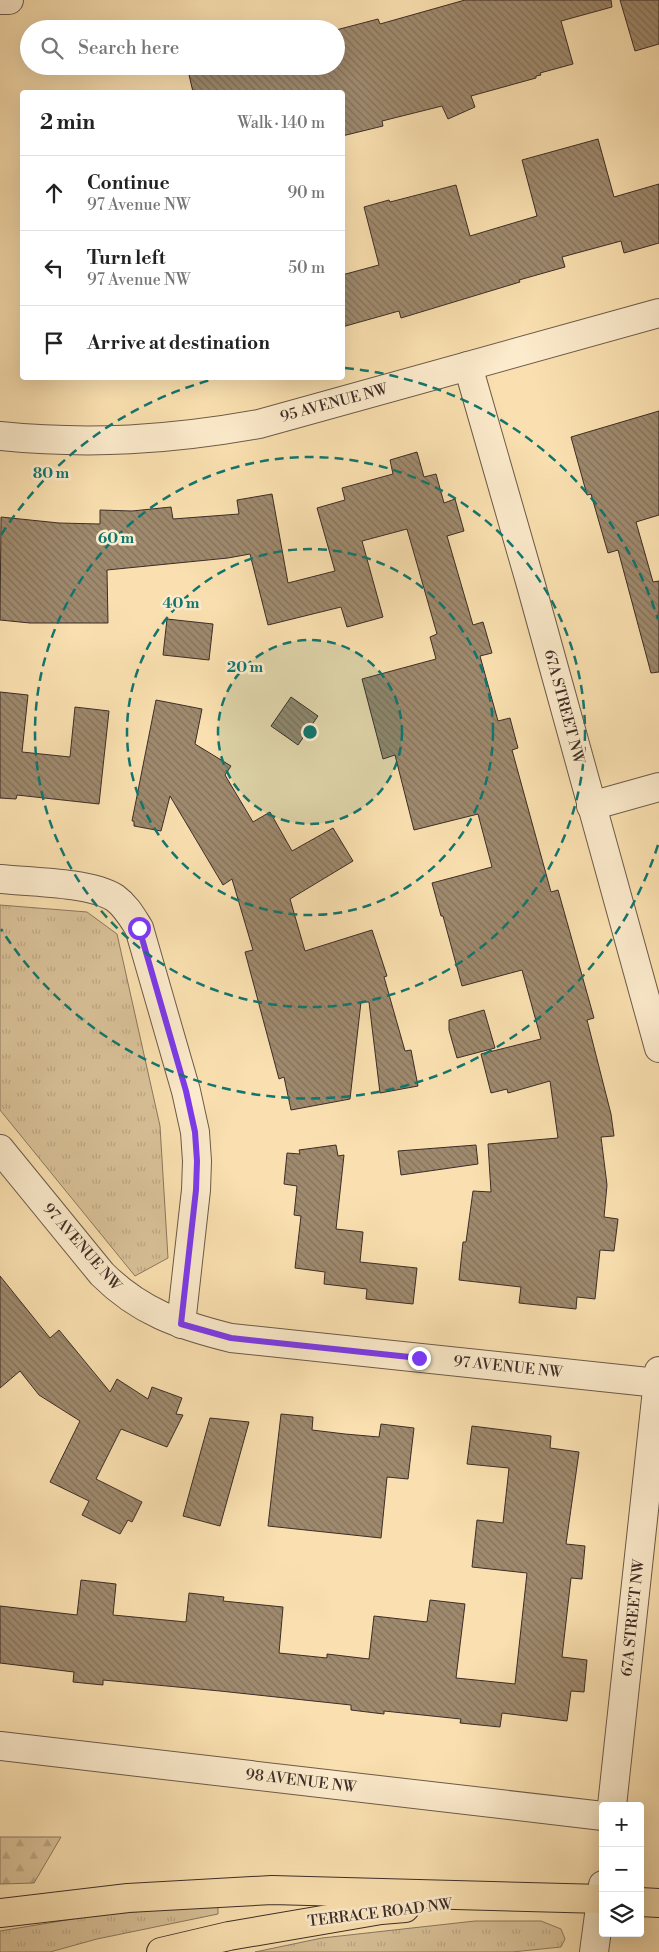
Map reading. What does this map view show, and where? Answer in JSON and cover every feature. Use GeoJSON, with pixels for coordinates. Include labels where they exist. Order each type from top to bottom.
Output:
{"type":"FeatureCollection","features":[{"type":"Feature","properties":{"kind":"main road"},"geometry":{"type":"LineString","coordinates":[[0,1914],[128,1898],[272,1890],[599,1895]]}},
{"type":"Feature","properties":{"kind":"main road","name":"TERRACE ROAD NW"},"geometry":{"type":"LineString","coordinates":[[161,1952],[229,1936],[381,1910],[460,1903],[599,1895]]}},
{"type":"Feature","properties":{"kind":"main road"},"geometry":{"type":"LineString","coordinates":[[644,1902],[659,1904]]}},
{"type":"Feature","properties":{"kind":"street"},"geometry":{"type":"LineString","coordinates":[[0,0],[9,0]]}},
{"type":"Feature","properties":{"kind":"street","name":"95 AVENUE NW"},"geometry":{"type":"LineString","coordinates":[[0,436],[60,441],[104,442],[211,432],[275,419],[659,313]]}},
{"type":"Feature","properties":{"kind":"street","name":"67A STREET NW"},"geometry":{"type":"LineString","coordinates":[[468,366],[531,585],[659,1048]]}},
{"type":"Feature","properties":{"kind":"street"},"geometry":{"type":"LineString","coordinates":[[591,806],[659,786]]}},
{"type":"Feature","properties":{"kind":"street"},"geometry":{"type":"LineString","coordinates":[[0,879],[96,891],[114,898],[128,910],[139,928],[186,1091],[195,1132],[196,1190],[181,1324]]}},
{"type":"Feature","properties":{"kind":"street","name":"97 AVENUE NW"},"geometry":{"type":"LineString","coordinates":[[0,1149],[102,1274],[117,1289],[138,1305],[181,1324],[231,1338],[658,1377]]}},
{"type":"Feature","properties":{"kind":"street","name":"67A STREET NW"},"geometry":{"type":"LineString","coordinates":[[612,1802],[658,1377]]}},
{"type":"Feature","properties":{"kind":"street","name":"98 AVENUE NW"},"geometry":{"type":"LineString","coordinates":[[0,1746],[599,1816]]}},
{"type":"Feature","properties":{"kind":"street"},"geometry":{"type":"LineString","coordinates":[[594,1952],[599,1916]]}},
{"type":"Feature","properties":{"kind":"green space"},"geometry":{"type":"Polygon","coordinates":[[[0,905],[87,912],[117,934],[160,1126],[168,1258],[135,1276],[0,1110],[0,905]]]}},
{"type":"Feature","properties":{"kind":"green space"},"geometry":{"type":"Polygon","coordinates":[[[0,1837],[61,1837],[34,1883],[0,1884],[0,1837]]]}},
{"type":"Feature","properties":{"kind":"green space"},"geometry":{"type":"Polygon","coordinates":[[[218,1905],[218,1914],[97,1939],[50,1952],[0,1952],[0,1931],[97,1915],[218,1905]]]}},
{"type":"Feature","properties":{"kind":"green space"},"geometry":{"type":"Polygon","coordinates":[[[475,1921],[541,1921],[561,1929],[565,1939],[561,1947],[512,1952],[255,1952],[322,1938],[475,1921]]]}},
{"type":"Feature","properties":{"kind":"building"},"geometry":{"type":"Polygon","coordinates":[[[465,0],[611,0],[612,7],[561,21],[573,64],[540,73],[541,75],[536,76],[536,78],[471,96],[475,107],[448,119],[442,106],[382,121],[383,126],[345,135],[345,90],[193,90],[189,75],[345,75],[345,28],[378,19],[380,24],[465,0]]]}},
{"type":"Feature","properties":{"kind":"building"},"geometry":{"type":"Polygon","coordinates":[[[620,0],[659,0],[659,44],[635,51],[620,0]]]}},
{"type":"Feature","properties":{"kind":"building"},"geometry":{"type":"Polygon","coordinates":[[[598,139],[614,197],[659,184],[659,243],[624,253],[621,241],[562,257],[565,267],[519,280],[520,282],[401,318],[399,311],[345,326],[345,274],[379,265],[364,207],[456,185],[470,236],[537,216],[522,160],[598,139]]]}},
{"type":"Feature","properties":{"kind":"building"},"geometry":{"type":"Polygon","coordinates":[[[659,411],[659,515],[636,522],[653,582],[659,581],[659,672],[651,673],[618,550],[608,553],[591,494],[587,495],[571,437],[659,411]]]}},
{"type":"Feature","properties":{"kind":"building"},"geometry":{"type":"Polygon","coordinates":[[[417,452],[424,477],[436,474],[444,503],[455,499],[464,531],[447,536],[473,625],[483,622],[492,653],[480,656],[498,721],[510,718],[518,748],[512,750],[551,892],[558,890],[594,1018],[587,1020],[611,1114],[614,1136],[601,1137],[607,1185],[604,1217],[618,1219],[614,1251],[600,1250],[595,1299],[577,1297],[576,1309],[519,1303],[521,1287],[459,1280],[463,1242],[466,1242],[473,1191],[491,1192],[488,1144],[558,1138],[550,1081],[508,1093],[507,1089],[491,1093],[481,1054],[541,1039],[522,970],[462,986],[432,883],[492,867],[478,814],[414,830],[395,755],[383,759],[362,679],[436,659],[430,637],[437,634],[407,529],[362,541],[383,617],[347,627],[341,607],[268,625],[250,554],[228,558],[107,570],[108,623],[30,623],[0,620],[1,517],[59,523],[100,524],[100,510],[132,511],[171,507],[173,519],[239,514],[237,500],[272,494],[288,583],[335,571],[317,508],[345,500],[342,488],[393,474],[390,460],[417,452]]]}},
{"type":"Feature","properties":{"kind":"building"},"geometry":{"type":"Polygon","coordinates":[[[167,619],[213,624],[209,660],[163,655],[167,619]]]}},
{"type":"Feature","properties":{"kind":"building"},"geometry":{"type":"Polygon","coordinates":[[[0,692],[28,695],[22,752],[70,757],[75,707],[109,711],[99,804],[17,795],[16,799],[0,798],[0,692]]]}},
{"type":"Feature","properties":{"kind":"building"},"geometry":{"type":"Polygon","coordinates":[[[291,697],[318,716],[298,745],[271,726],[291,697]]]}},
{"type":"Feature","properties":{"kind":"building"},"geometry":{"type":"Polygon","coordinates":[[[156,700],[202,709],[195,744],[231,766],[225,775],[253,822],[270,812],[292,851],[333,828],[353,861],[290,899],[305,951],[372,930],[387,976],[384,977],[405,1051],[411,1050],[418,1086],[380,1093],[369,1002],[361,1002],[350,1099],[291,1110],[284,1077],[279,1079],[245,952],[253,950],[232,879],[223,885],[170,796],[161,831],[134,826],[134,821],[132,821],[156,700]]]}},
{"type":"Feature","properties":{"kind":"building"},"geometry":{"type":"Polygon","coordinates":[[[484,1010],[495,1048],[457,1058],[449,1030],[449,1020],[484,1010]]]}},
{"type":"Feature","properties":{"kind":"building"},"geometry":{"type":"Polygon","coordinates":[[[336,1145],[338,1156],[344,1155],[336,1229],[363,1232],[360,1262],[417,1268],[413,1304],[366,1299],[367,1289],[324,1284],[325,1272],[295,1268],[301,1216],[294,1215],[297,1186],[284,1184],[287,1153],[300,1154],[299,1150],[336,1145]]]}},
{"type":"Feature","properties":{"kind":"building"},"geometry":{"type":"Polygon","coordinates":[[[476,1145],[478,1164],[401,1175],[398,1151],[476,1145]]]}},
{"type":"Feature","properties":{"kind":"building"},"geometry":{"type":"Polygon","coordinates":[[[0,1276],[50,1338],[59,1330],[110,1392],[117,1379],[148,1399],[152,1387],[182,1398],[176,1414],[183,1415],[167,1447],[121,1429],[96,1479],[142,1502],[132,1522],[128,1520],[120,1534],[82,1515],[89,1501],[50,1482],[80,1421],[39,1395],[20,1371],[0,1388],[0,1276]]]}},
{"type":"Feature","properties":{"kind":"building"},"geometry":{"type":"Polygon","coordinates":[[[281,1414],[313,1417],[312,1430],[345,1434],[379,1437],[381,1424],[414,1428],[408,1479],[387,1477],[381,1538],[268,1526],[281,1414]]]}},
{"type":"Feature","properties":{"kind":"building"},"geometry":{"type":"Polygon","coordinates":[[[210,1418],[249,1422],[220,1526],[183,1516],[210,1418]]]}},
{"type":"Feature","properties":{"kind":"building"},"geometry":{"type":"Polygon","coordinates":[[[472,1426],[551,1436],[550,1448],[579,1452],[566,1544],[585,1546],[582,1579],[571,1578],[562,1657],[587,1660],[584,1692],[571,1691],[567,1721],[502,1713],[500,1727],[460,1723],[461,1719],[384,1711],[384,1714],[351,1710],[351,1705],[220,1691],[103,1680],[103,1685],[73,1682],[74,1672],[0,1663],[0,1606],[77,1615],[81,1580],[116,1584],[113,1615],[186,1622],[189,1593],[224,1597],[223,1601],[283,1607],[279,1653],[327,1658],[327,1654],[369,1659],[374,1616],[427,1622],[430,1600],[465,1604],[456,1678],[515,1684],[527,1573],[472,1567],[477,1520],[503,1523],[509,1468],[467,1464],[472,1426]]]}},
{"type":"Feature","properties":{"kind":"route"},"geometry":{"type":"LineString","coordinates":[[139,928],[186,1091],[195,1132],[196,1190],[181,1324],[231,1338],[419,1358]]}}]}
